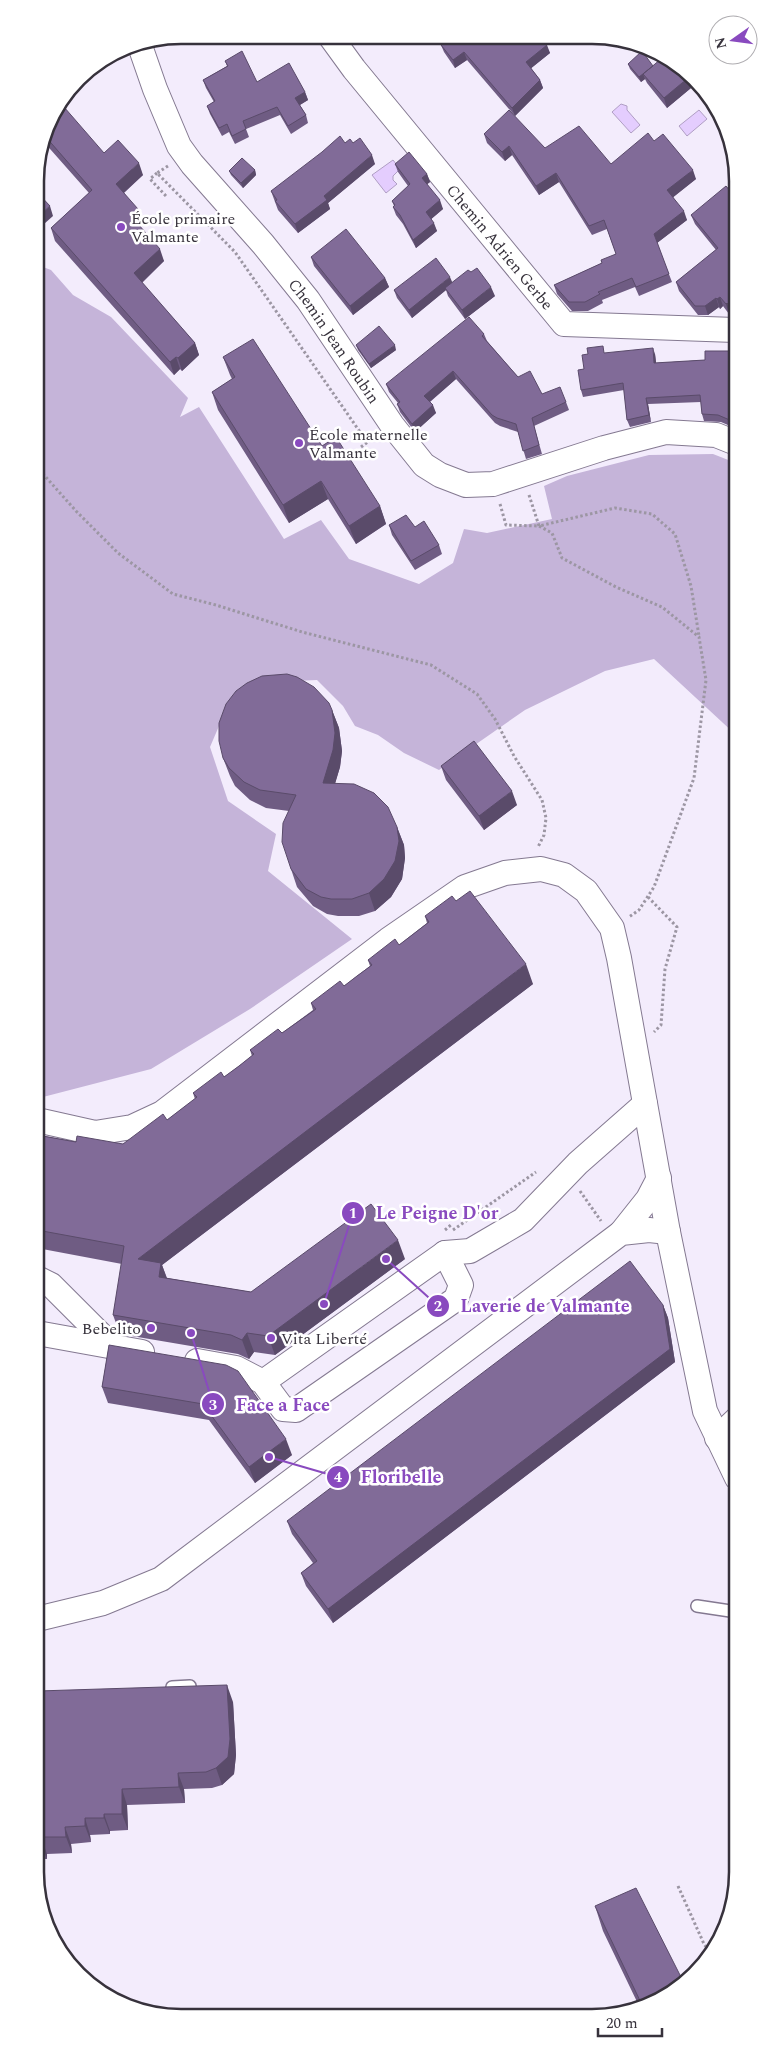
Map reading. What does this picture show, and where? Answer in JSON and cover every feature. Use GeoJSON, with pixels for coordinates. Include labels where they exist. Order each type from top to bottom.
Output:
{"type":"FeatureCollection","features":[{"type":"Feature","properties":{"kind":"street","name":"Chemin Adrien Gerbe"},"geometry":{"type":"LineString","coordinates":[[336,44],[564,324],[729,330]]}},
{"type":"Feature","properties":{"kind":"street","name":"Chemin Jean Roubin"},"geometry":{"type":"LineString","coordinates":[[141,49],[167,120],[185,154],[263,244],[308,300],[412,452],[424,464],[440,474],[466,485],[493,484],[523,476],[604,448],[666,432],[716,435],[729,440]]}},
{"type":"Feature","properties":{"kind":"street"},"geometry":{"type":"LineString","coordinates":[[44,1122],[95,1133],[132,1126],[162,1113],[388,940],[465,887],[505,873],[526,870],[541,869],[564,875],[586,892],[612,928],[646,1104],[668,1232],[705,1411],[729,1462]]}},
{"type":"Feature","properties":{"kind":"street"},"geometry":{"type":"LineString","coordinates":[[444,1245],[470,1251],[523,1220],[578,1163],[646,1104]]}},
{"type":"Feature","properties":{"kind":"street"},"geometry":{"type":"LineString","coordinates":[[44,1618],[103,1603],[161,1579],[614,1232],[648,1199],[659,1178]]}},
{"type":"Feature","properties":{"kind":"street"},"geometry":{"type":"LineString","coordinates":[[614,1232],[649,1230],[668,1232]]}},
{"type":"Feature","properties":{"kind":"street"},"geometry":{"type":"LineString","coordinates":[[263,1382],[444,1245]]}},
{"type":"Feature","properties":{"kind":"street"},"geometry":{"type":"LineString","coordinates":[[44,1335],[236,1368],[263,1382],[283,1409],[296,1410],[456,1299],[460,1285],[444,1245]]}},
{"type":"Feature","properties":{"kind":"street"},"geometry":{"type":"LineString","coordinates":[[44,1282],[51,1285],[114,1348]]}},
{"type":"Feature","properties":{"kind":"street"},"geometry":{"type":"LineString","coordinates":[[717,1438],[729,1427]]}},
{"type":"Feature","properties":{"kind":"lane"},"geometry":{"type":"LineString","coordinates":[[697,1606],[729,1611]]}},
{"type":"Feature","properties":{"kind":"lane"},"geometry":{"type":"LineString","coordinates":[[162,1687],[190,1686]]}},
{"type":"Feature","properties":{"kind":"path"},"geometry":{"type":"LineString","coordinates":[[166,196],[150,179],[185,154]]}},
{"type":"Feature","properties":{"kind":"path"},"geometry":{"type":"LineString","coordinates":[[157,173],[235,252],[367,442]]}},
{"type":"Feature","properties":{"kind":"path"},"geometry":{"type":"LineString","coordinates":[[44,475],[76,511],[118,553],[173,594],[216,605],[302,632],[431,665],[477,694],[495,719],[514,756],[542,800],[546,818],[544,835],[526,870]]}},
{"type":"Feature","properties":{"kind":"path"},"geometry":{"type":"LineString","coordinates":[[523,476],[539,526],[552,533],[562,558],[616,587],[662,607],[699,636]]}},
{"type":"Feature","properties":{"kind":"path"},"geometry":{"type":"LineString","coordinates":[[493,484],[506,524],[539,526],[615,508],[652,514],[675,534],[691,586],[706,680],[694,778],[654,887],[639,910],[612,928]]}},
{"type":"Feature","properties":{"kind":"path"},"geometry":{"type":"LineString","coordinates":[[648,897],[677,927],[665,969],[661,1025]]}},
{"type":"Feature","properties":{"kind":"path"},"geometry":{"type":"LineString","coordinates":[[444,1245],[539,1170]]}},
{"type":"Feature","properties":{"kind":"path"},"geometry":{"type":"LineString","coordinates":[[577,1187],[614,1232]]}},
{"type":"Feature","properties":{"kind":"path"},"geometry":{"type":"LineString","coordinates":[[678,1886],[706,1947]]}},
{"type":"Feature","properties":{"kind":"shaded area"},"geometry":{"type":"Polygon","coordinates":[[[621,104],[627,106],[627,110],[640,125],[631,133],[612,112],[621,104]]]}},
{"type":"Feature","properties":{"kind":"shaded area"},"geometry":{"type":"Polygon","coordinates":[[[699,110],[707,119],[687,136],[679,126],[699,110]]]}},
{"type":"Feature","properties":{"kind":"shaded area"},"geometry":{"type":"Polygon","coordinates":[[[393,160],[400,169],[393,176],[393,180],[397,184],[386,193],[372,175],[393,160]]]}},
{"type":"Feature","properties":{"kind":"shaded area"},"geometry":{"type":"Polygon","coordinates":[[[44,267],[51,270],[73,295],[111,317],[188,398],[180,417],[199,407],[284,539],[321,520],[349,559],[419,584],[453,563],[464,529],[487,533],[552,519],[544,486],[567,476],[649,455],[713,454],[729,460],[729,729],[654,659],[605,671],[525,710],[439,770],[404,753],[378,735],[355,726],[343,706],[317,680],[269,682],[231,698],[210,747],[228,801],[276,834],[268,871],[352,939],[250,1009],[151,1069],[44,1097],[44,267]]]}},
{"type":"Feature","properties":{"kind":"building"},"geometry":{"type":"Polygon","coordinates":[[[441,45],[547,45],[526,62],[540,80],[512,108],[464,52],[453,60],[441,45]]]}},
{"type":"Feature","properties":{"kind":"building"},"geometry":{"type":"Polygon","coordinates":[[[242,51],[257,82],[289,63],[305,92],[295,98],[306,115],[288,126],[277,107],[243,121],[246,129],[232,136],[227,124],[219,128],[207,106],[215,101],[203,80],[228,66],[225,61],[242,51]]]}},
{"type":"Feature","properties":{"kind":"building"},"geometry":{"type":"Polygon","coordinates":[[[640,53],[645,55],[653,66],[639,77],[628,64],[640,53]]]}},
{"type":"Feature","properties":{"kind":"building"},"geometry":{"type":"Polygon","coordinates":[[[658,61],[685,80],[664,98],[643,74],[658,61]]]}},
{"type":"Feature","properties":{"kind":"building"},"geometry":{"type":"Polygon","coordinates":[[[65,108],[104,153],[118,140],[139,163],[116,184],[138,209],[131,216],[160,249],[134,273],[195,343],[178,358],[176,357],[170,362],[51,228],[92,190],[49,141],[65,108]]]}},
{"type":"Feature","properties":{"kind":"building"},"geometry":{"type":"Polygon","coordinates":[[[509,110],[545,148],[579,126],[611,164],[648,133],[654,141],[663,134],[693,170],[667,190],[684,211],[654,234],[669,274],[636,287],[632,278],[598,292],[600,294],[585,302],[569,302],[554,285],[602,263],[601,260],[616,254],[604,220],[589,226],[556,173],[536,186],[509,146],[502,152],[484,134],[509,110]]]}},
{"type":"Feature","properties":{"kind":"building"},"geometry":{"type":"Polygon","coordinates":[[[340,136],[345,143],[350,139],[353,143],[360,138],[372,155],[324,196],[327,200],[295,224],[275,201],[277,200],[271,191],[340,136]]]}},
{"type":"Feature","properties":{"kind":"building"},"geometry":{"type":"Polygon","coordinates":[[[409,152],[427,174],[422,178],[440,200],[426,212],[434,223],[413,240],[400,215],[393,207],[395,205],[392,201],[410,184],[395,164],[409,152]]]}},
{"type":"Feature","properties":{"kind":"building"},"geometry":{"type":"Polygon","coordinates":[[[242,158],[255,170],[241,183],[229,171],[242,158]]]}},
{"type":"Feature","properties":{"kind":"building"},"geometry":{"type":"Polygon","coordinates":[[[726,186],[729,190],[729,306],[720,297],[705,306],[695,306],[676,282],[718,248],[691,215],[726,186]]]}},
{"type":"Feature","properties":{"kind":"building"},"geometry":{"type":"Polygon","coordinates":[[[44,200],[50,206],[44,211],[44,200]]]}},
{"type":"Feature","properties":{"kind":"building"},"geometry":{"type":"Polygon","coordinates":[[[346,229],[385,278],[350,306],[311,257],[346,229]]]}},
{"type":"Feature","properties":{"kind":"building"},"geometry":{"type":"Polygon","coordinates":[[[436,258],[450,277],[409,310],[394,290],[436,258]]]}},
{"type":"Feature","properties":{"kind":"building"},"geometry":{"type":"Polygon","coordinates":[[[477,268],[491,287],[462,310],[445,288],[468,270],[471,272],[477,268]]]}},
{"type":"Feature","properties":{"kind":"building"},"geometry":{"type":"Polygon","coordinates":[[[469,317],[484,334],[482,336],[518,377],[530,371],[542,394],[560,387],[566,402],[532,418],[539,445],[523,451],[516,424],[492,415],[453,371],[424,396],[433,405],[412,424],[397,404],[400,402],[386,384],[469,317]]]}},
{"type":"Feature","properties":{"kind":"building"},"geometry":{"type":"Polygon","coordinates":[[[379,326],[395,345],[369,364],[356,345],[379,326]]]}},
{"type":"Feature","properties":{"kind":"building"},"geometry":{"type":"Polygon","coordinates":[[[253,339],[322,446],[336,437],[380,506],[349,526],[321,481],[283,505],[212,392],[235,377],[223,357],[253,339]]]}},
{"type":"Feature","properties":{"kind":"building"},"geometry":{"type":"Polygon","coordinates":[[[603,346],[604,353],[653,348],[654,363],[705,360],[705,351],[729,351],[729,420],[718,415],[702,414],[700,395],[646,398],[649,415],[627,420],[623,383],[581,390],[578,370],[584,369],[582,355],[588,354],[587,348],[603,346]]]}},
{"type":"Feature","properties":{"kind":"building"},"geometry":{"type":"Polygon","coordinates":[[[406,515],[415,527],[424,521],[439,545],[411,561],[389,525],[406,515]]]}},
{"type":"Feature","properties":{"kind":"building"},"geometry":{"type":"Polygon","coordinates":[[[287,674],[297,677],[314,687],[329,703],[332,710],[335,733],[333,750],[323,783],[354,784],[374,793],[388,807],[397,827],[399,841],[395,861],[384,879],[369,893],[352,899],[321,897],[306,889],[291,869],[282,842],[283,823],[296,795],[260,790],[244,782],[229,768],[223,758],[219,741],[219,723],[226,704],[236,691],[247,683],[262,676],[287,674]]]}},
{"type":"Feature","properties":{"kind":"building"},"geometry":{"type":"Polygon","coordinates":[[[474,741],[512,791],[479,816],[441,766],[474,741]]]}},
{"type":"Feature","properties":{"kind":"building"},"geometry":{"type":"Polygon","coordinates":[[[470,891],[526,964],[138,1259],[161,1263],[159,1277],[251,1292],[371,1204],[398,1240],[268,1336],[247,1333],[242,1340],[231,1335],[113,1315],[124,1246],[44,1231],[44,1136],[76,1142],[77,1136],[123,1144],[163,1114],[167,1120],[197,1097],[193,1093],[221,1072],[224,1077],[239,1066],[254,1054],[250,1050],[278,1029],[282,1033],[316,1009],[311,1003],[340,981],[344,986],[372,965],[368,960],[395,939],[399,945],[429,922],[425,916],[452,896],[456,901],[470,891]]]}},
{"type":"Feature","properties":{"kind":"building"},"geometry":{"type":"Polygon","coordinates":[[[630,1261],[663,1305],[670,1349],[328,1609],[301,1573],[317,1561],[287,1521],[630,1261]]]}},
{"type":"Feature","properties":{"kind":"building"},"geometry":{"type":"Polygon","coordinates":[[[109,1345],[226,1365],[238,1371],[286,1439],[249,1467],[203,1404],[102,1387],[109,1345]]]}},
{"type":"Feature","properties":{"kind":"building"},"geometry":{"type":"Polygon","coordinates":[[[227,1685],[230,1739],[228,1757],[216,1768],[206,1772],[178,1773],[179,1787],[122,1789],[122,1814],[104,1814],[104,1818],[85,1818],[85,1826],[65,1827],[66,1837],[44,1837],[44,1691],[227,1685]]]}},
{"type":"Feature","properties":{"kind":"building"},"geometry":{"type":"Polygon","coordinates":[[[636,1888],[681,1977],[661,1991],[640,2000],[595,1906],[636,1888]]]}},
{"type":"Feature","properties":{"kind":"place","name":"École primaire Valmante"},"geometry":{"type":"Point","coordinates":[121,227]}},
{"type":"Feature","properties":{"kind":"place","name":"École maternelle Valmante"},"geometry":{"type":"Point","coordinates":[299,443]}},
{"type":"Feature","properties":{"kind":"place","name":"Laverie de Valmante"},"geometry":{"type":"Point","coordinates":[386,1259]}},
{"type":"Feature","properties":{"kind":"place","name":"Le Peigne D'or"},"geometry":{"type":"Point","coordinates":[324,1304]}},
{"type":"Feature","properties":{"kind":"place","name":"Bebelito"},"geometry":{"type":"Point","coordinates":[151,1328]}},
{"type":"Feature","properties":{"kind":"place","name":"Face a Face"},"geometry":{"type":"Point","coordinates":[191,1333]}},
{"type":"Feature","properties":{"kind":"place","name":"Vita Liberté"},"geometry":{"type":"Point","coordinates":[271,1338]}},
{"type":"Feature","properties":{"kind":"place","name":"Floribelle"},"geometry":{"type":"Point","coordinates":[269,1457]}}]}
